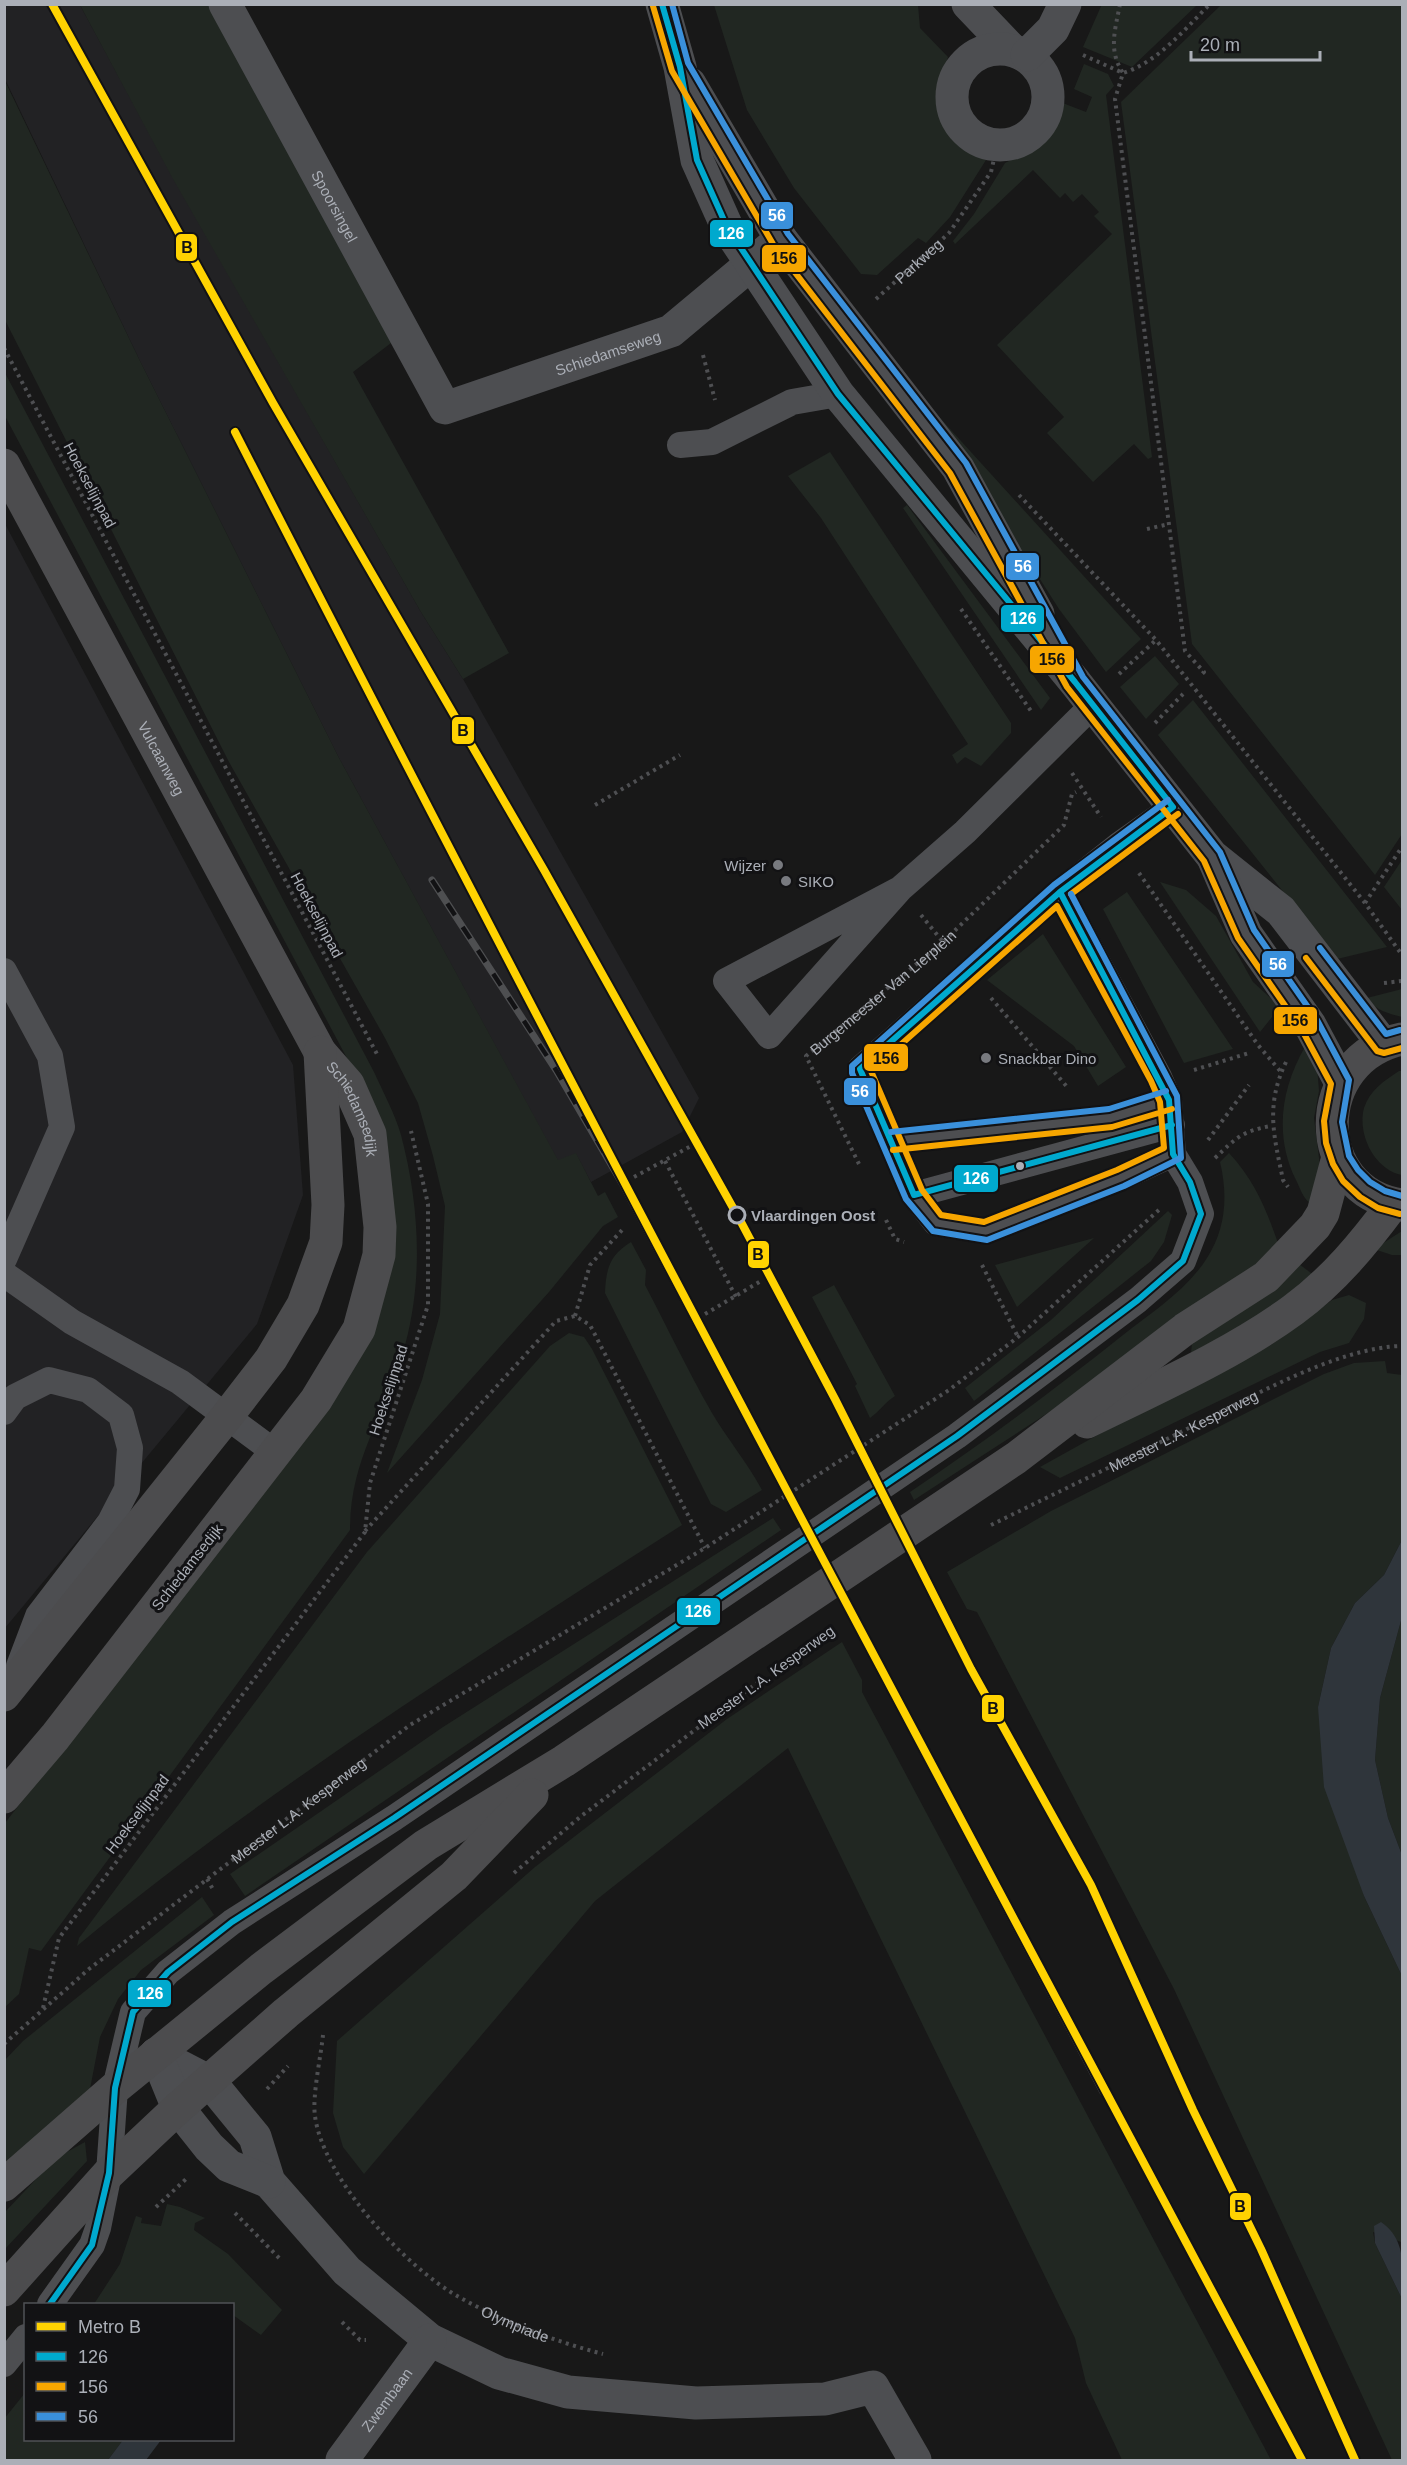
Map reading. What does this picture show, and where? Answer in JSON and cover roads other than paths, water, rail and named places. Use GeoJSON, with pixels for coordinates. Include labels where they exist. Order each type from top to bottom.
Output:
{"type":"FeatureCollection","features":[{"type":"Feature","properties":{"kind":"main road","name":"Vulcaanweg"},"geometry":{"type":"LineString","coordinates":[[4,465],[320,1052]]}},
{"type":"Feature","properties":{"kind":"main road"},"geometry":{"type":"LineString","coordinates":[[1016,1458],[1205,1364],[1292,1311],[1355,1254],[1398,1205],[1361,1187],[1348,1173],[1338,1157],[1332,1119],[1341,1083],[1359,1060],[1393,1042]]}},
{"type":"Feature","properties":{"kind":"main road","name":"Schiedamsedijk"},"geometry":{"type":"LineString","coordinates":[[8,1690],[271,1359],[303,1305],[326,1242],[328,1205],[320,1052]]}},
{"type":"Feature","properties":{"kind":"main road","name":"Schiedamsedijk"},"geometry":{"type":"LineString","coordinates":[[4,1797],[62,1727],[276,1453],[316,1400],[359,1329],[379,1255],[380,1227],[370,1134],[348,1084],[320,1052]]}},
{"type":"Feature","properties":{"kind":"main road"},"geometry":{"type":"LineString","coordinates":[[4,2185],[115,2088],[261,1969],[426,1845],[564,1761],[1016,1458],[1185,1329],[1266,1277],[1315,1226],[1323,1213],[1338,1157]]}},
{"type":"Feature","properties":{"kind":"main road"},"geometry":{"type":"LineString","coordinates":[[4,2290],[109,2174],[178,2108],[286,2013],[454,1876],[564,1761]]}},
{"type":"Feature","properties":{"kind":"street","name":"Spoorsingel"},"geometry":{"type":"LineString","coordinates":[[225,4],[445,408]]}},
{"type":"Feature","properties":{"kind":"street"},"geometry":{"type":"LineString","coordinates":[[662,4],[680,67],[697,160],[727,227],[838,394],[1084,693],[1212,856],[1281,911],[1393,1042]]}},
{"type":"Feature","properties":{"kind":"street"},"geometry":{"type":"LineString","coordinates":[[968,4],[1019,52],[1042,71],[1049,91],[1046,112],[1035,130],[1018,143],[997,146],[975,139],[958,123],[951,102],[954,79],[968,60],[977,54],[987,49],[1019,52],[1059,17]]}},
{"type":"Feature","properties":{"kind":"street"},"geometry":{"type":"LineString","coordinates":[[680,67],[782,239],[889,382],[958,468],[1084,693]]}},
{"type":"Feature","properties":{"kind":"street","name":"Schiedamseweg"},"geometry":{"type":"LineString","coordinates":[[445,408],[671,331],[692,316],[782,239]]}},
{"type":"Feature","properties":{"kind":"street"},"geometry":{"type":"LineString","coordinates":[[838,394],[889,382]]}},
{"type":"Feature","properties":{"kind":"street"},"geometry":{"type":"LineString","coordinates":[[1212,856],[1246,934],[1310,1025],[1341,1083]]}},
{"type":"Feature","properties":{"kind":"street"},"geometry":{"type":"LineString","coordinates":[[156,2054],[210,2082],[255,2137],[269,2182],[347,2271],[430,2340],[499,2373],[568,2392],[696,2403],[825,2399],[873,2387],[915,2460]]}},
{"type":"Feature","properties":{"kind":"street"},"geometry":{"type":"LineString","coordinates":[[156,2054],[178,2108],[229,2166],[269,2182]]}},
{"type":"Feature","properties":{"kind":"street","name":"Zwembaan"},"geometry":{"type":"LineString","coordinates":[[342,2460],[430,2340]]}},
{"type":"Feature","properties":{"kind":"lane"},"geometry":{"type":"LineString","coordinates":[[680,445],[712,442],[792,402],[838,394]]}},
{"type":"Feature","properties":{"kind":"lane"},"geometry":{"type":"LineString","coordinates":[[900,889],[726,981],[769,1036],[900,889],[965,832],[1084,693]]}},
{"type":"Feature","properties":{"kind":"lane"},"geometry":{"type":"LineString","coordinates":[[1173,807],[1119,844],[1060,892],[860,1070],[914,1196],[936,1223],[986,1231],[1121,1178],[1173,1154]]}},
{"type":"Feature","properties":{"kind":"lane"},"geometry":{"type":"LineString","coordinates":[[51,2303],[92,2245],[109,2174],[115,2088],[133,2012],[168,1972],[232,1922],[394,1818],[957,1436],[1137,1300],[1183,1261],[1201,1214],[1190,1182],[1173,1154],[1169,1100],[1159,1077],[1060,892]]}},
{"type":"Feature","properties":{"kind":"lane"},"geometry":{"type":"LineString","coordinates":[[4,971],[50,1056],[62,1127],[4,1259]]}},
{"type":"Feature","properties":{"kind":"lane"},"geometry":{"type":"LineString","coordinates":[[892,1141],[1111,1118],[1169,1100]]}},
{"type":"Feature","properties":{"kind":"lane"},"geometry":{"type":"LineString","coordinates":[[914,1196],[1172,1125]]}},
{"type":"Feature","properties":{"kind":"lane"},"geometry":{"type":"LineString","coordinates":[[4,1274],[72,1322],[180,1383],[276,1453]]}},
{"type":"Feature","properties":{"kind":"lane"},"geometry":{"type":"LineString","coordinates":[[4,1412],[15,1397],[49,1380],[88,1390],[121,1415],[130,1448],[127,1489],[110,1522],[38,1616],[8,1690]]}},
{"type":"Feature","properties":{"kind":"lane"},"geometry":{"type":"LineString","coordinates":[[4,2364],[24,2339]]}},
{"type":"Feature","properties":{"kind":"railway"},"geometry":{"type":"LineString","coordinates":[[432,880],[556,1070],[623,1185],[1103,2092],[1113,2103]]}},
{"type":"Feature","properties":{"kind":"metro line","name":"B"},"geometry":{"type":"LineString","coordinates":[[52,4],[273,403],[544,870],[741,1222],[835,1399],[971,1669],[1091,1885],[1193,2110],[1261,2249],[1355,2460]]}},
{"type":"Feature","properties":{"kind":"metro line","name":"B"},"geometry":{"type":"LineString","coordinates":[[235,432],[631,1195],[1302,2460]]}},
{"type":"Feature","properties":{"kind":"place","name":"Wijzer"},"geometry":{"type":"Point","coordinates":[778,865]}},
{"type":"Feature","properties":{"kind":"place","name":"SIKO"},"geometry":{"type":"Point","coordinates":[786,881]}},
{"type":"Feature","properties":{"kind":"place","name":"Snackbar Dino"},"geometry":{"type":"Point","coordinates":[986,1058]}},
{"type":"Feature","properties":{"kind":"place","name":"Vlaardingen Oost"},"geometry":{"type":"Point","coordinates":[737,1215]}}]}
